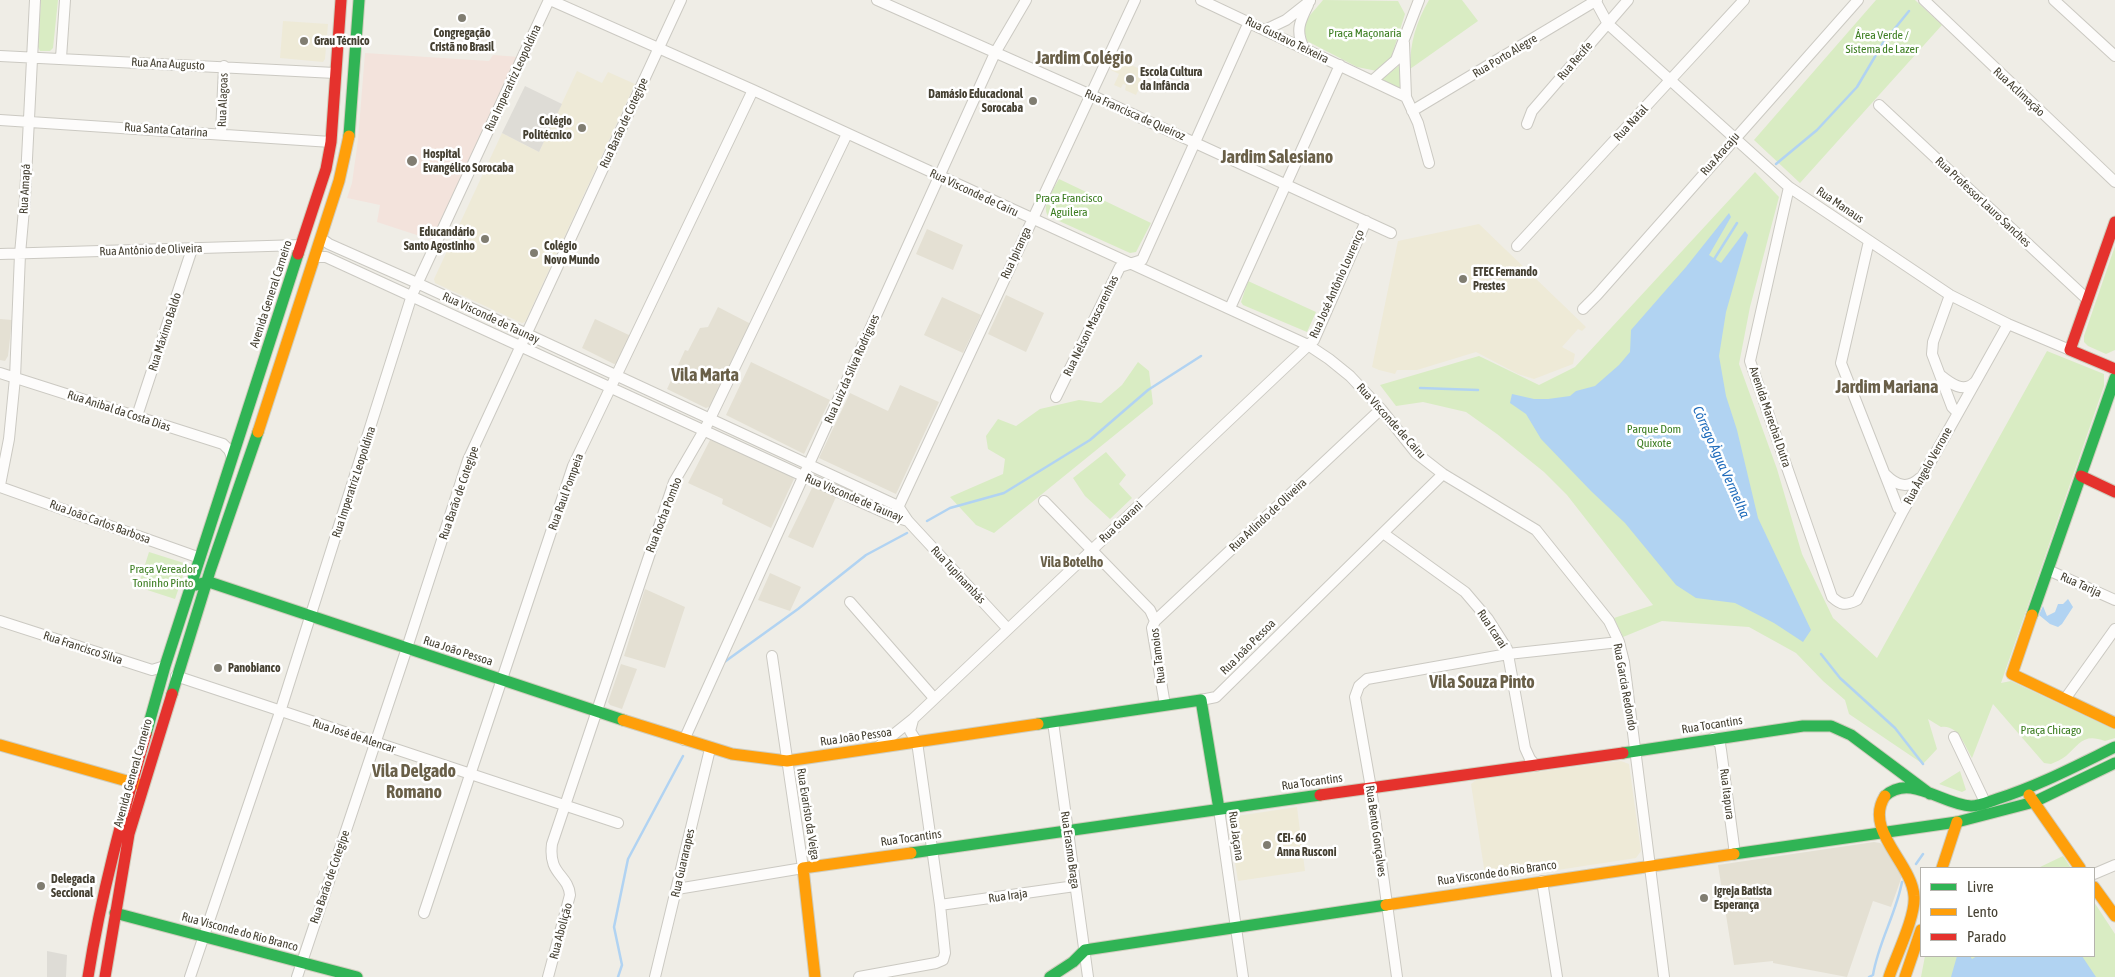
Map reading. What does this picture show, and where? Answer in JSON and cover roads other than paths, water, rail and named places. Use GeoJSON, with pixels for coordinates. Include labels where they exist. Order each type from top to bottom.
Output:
{"type":"FeatureCollection","features":[{"type":"Feature","properties":{"kind":"main road","name":"Avenida General Carneiro"},"geometry":{"type":"LineString","coordinates":[[88,977],[99,911],[131,783],[165,666],[326,169],[331,142],[341,0]]}},
{"type":"Feature","properties":{"kind":"main road","name":"Avenida General Carneiro"},"geometry":{"type":"LineString","coordinates":[[104,977],[129,834],[143,786],[176,676],[322,239],[349,142],[359,0]]}},
{"type":"Feature","properties":{"kind":"main road"},"geometry":{"type":"LineString","coordinates":[[2070,350],[2115,222]]}},
{"type":"Feature","properties":{"kind":"main road","name":"Rua Manaus"},"geometry":{"type":"LineString","coordinates":[[2070,350],[2115,369]]}},
{"type":"Feature","properties":{"kind":"main road"},"geometry":{"type":"LineString","coordinates":[[2115,378],[2012,674],[2115,723]]}},
{"type":"Feature","properties":{"kind":"main road"},"geometry":{"type":"LineString","coordinates":[[2081,476],[2115,492]]}},
{"type":"Feature","properties":{"kind":"main road"},"geometry":{"type":"LineString","coordinates":[[189,590],[200,583],[207,582]]}},
{"type":"Feature","properties":{"kind":"main road","name":"Rua João Pessoa"},"geometry":{"type":"LineString","coordinates":[[207,582],[684,740],[751,758],[786,761],[1201,700]]}},
{"type":"Feature","properties":{"kind":"main road","name":"Rua Jaçana"},"geometry":{"type":"LineString","coordinates":[[1201,700],[1218,809]]}},
{"type":"Feature","properties":{"kind":"main road","name":"Rua Tocantins"},"geometry":{"type":"LineString","coordinates":[[802,868],[1536,766],[1803,726],[1832,726],[1842,729],[1864,743],[1930,794]]}},
{"type":"Feature","properties":{"kind":"main road"},"geometry":{"type":"LineString","coordinates":[[0,745],[143,786]]}},
{"type":"Feature","properties":{"kind":"main road"},"geometry":{"type":"LineString","coordinates":[[1889,977],[1912,908],[1914,894],[1911,882],[1878,815],[1881,801],[1889,792],[1894,788],[1908,787],[1957,806],[1969,806],[2026,791],[2115,747]]}},
{"type":"Feature","properties":{"kind":"main road","name":"Rua Visconde do Rio Branco"},"geometry":{"type":"LineString","coordinates":[[1085,950],[1236,925],[1542,880],[1957,822],[2034,802],[2115,763]]}},
{"type":"Feature","properties":{"kind":"main road"},"geometry":{"type":"LineString","coordinates":[[2026,791],[2079,867]]}},
{"type":"Feature","properties":{"kind":"main road"},"geometry":{"type":"LineString","coordinates":[[1942,867],[1957,822]]}},
{"type":"Feature","properties":{"kind":"main road","name":"Rua Evaristo da Veiga"},"geometry":{"type":"LineString","coordinates":[[802,868],[815,977]]}},
{"type":"Feature","properties":{"kind":"main road"},"geometry":{"type":"LineString","coordinates":[[2095,888],[2115,916]]}},
{"type":"Feature","properties":{"kind":"main road","name":"Rua Visconde do Rio Branco"},"geometry":{"type":"LineString","coordinates":[[115,913],[357,977]]}},
{"type":"Feature","properties":{"kind":"main road"},"geometry":{"type":"LineString","coordinates":[[1905,977],[1920,933]]}},
{"type":"Feature","properties":{"kind":"main road"},"geometry":{"type":"LineString","coordinates":[[1050,977],[1073,962],[1085,950]]}},
{"type":"Feature","properties":{"kind":"street","name":"Rua Amapá"},"geometry":{"type":"LineString","coordinates":[[0,486],[9,439],[15,378],[20,254],[35,0]]}},
{"type":"Feature","properties":{"kind":"street"},"geometry":{"type":"LineString","coordinates":[[61,58],[65,0]]}},
{"type":"Feature","properties":{"kind":"street","name":"Rua Visconde de Cairu"},"geometry":{"type":"LineString","coordinates":[[550,0],[752,90],[1308,345],[1329,358],[1350,376],[1381,409],[1416,453],[1444,474]]}},
{"type":"Feature","properties":{"kind":"street","name":"Rua Imperatriz Leopoldina"},"geometry":{"type":"LineString","coordinates":[[190,977],[280,712],[412,295],[550,0]]}},
{"type":"Feature","properties":{"kind":"street","name":"Rua Barão de Cotegipe"},"geometry":{"type":"LineString","coordinates":[[297,977],[376,743],[468,460],[681,0]]}},
{"type":"Feature","properties":{"kind":"street","name":"Rua Francisca de Queiroz"},"geometry":{"type":"LineString","coordinates":[[877,0],[1091,95],[1391,233]]}},
{"type":"Feature","properties":{"kind":"street","name":"Rua Luiz da Silva Rodrigues"},"geometry":{"type":"LineString","coordinates":[[684,740],[995,53],[1026,0]]}},
{"type":"Feature","properties":{"kind":"street","name":"Rua Ipiranga"},"geometry":{"type":"LineString","coordinates":[[892,516],[1135,0]]}},
{"type":"Feature","properties":{"kind":"street","name":"Rua Gustavo Teixeira"},"geometry":{"type":"LineString","coordinates":[[1201,0],[1406,97]]}},
{"type":"Feature","properties":{"kind":"street"},"geometry":{"type":"LineString","coordinates":[[1265,30],[1286,20],[1310,0]]}},
{"type":"Feature","properties":{"kind":"street"},"geometry":{"type":"LineString","coordinates":[[1304,48],[1299,39],[1298,25],[1310,0]]}},
{"type":"Feature","properties":{"kind":"street"},"geometry":{"type":"LineString","coordinates":[[1372,81],[1396,60],[1419,0]]}},
{"type":"Feature","properties":{"kind":"street","name":"Rua Manaus"},"geometry":{"type":"LineString","coordinates":[[1596,0],[1608,24],[1789,187],[1950,295],[2008,324],[2070,350]]}},
{"type":"Feature","properties":{"kind":"street","name":"Rua Porto Alegre"},"geometry":{"type":"LineString","coordinates":[[1412,111],[1596,0]]}},
{"type":"Feature","properties":{"kind":"street","name":"Rua Recife"},"geometry":{"type":"LineString","coordinates":[[1527,124],[1532,111],[1628,0]]}},
{"type":"Feature","properties":{"kind":"street","name":"Rua Natal"},"geometry":{"type":"LineString","coordinates":[[1517,246],[1744,0]]}},
{"type":"Feature","properties":{"kind":"street","name":"Rua Aracaju"},"geometry":{"type":"LineString","coordinates":[[1583,309],[1858,0]]}},
{"type":"Feature","properties":{"kind":"street","name":"Rua Aclimação"},"geometry":{"type":"LineString","coordinates":[[1924,0],[2115,182]]}},
{"type":"Feature","properties":{"kind":"street"},"geometry":{"type":"LineString","coordinates":[[2054,0],[2115,56]]}},
{"type":"Feature","properties":{"kind":"street","name":"Rua Nelson Mascarenhas"},"geometry":{"type":"LineString","coordinates":[[1056,397],[1120,267],[1142,260],[1249,22]]}},
{"type":"Feature","properties":{"kind":"street"},"geometry":{"type":"LineString","coordinates":[[1404,43],[1406,97],[1418,123],[1428,163]]}},
{"type":"Feature","properties":{"kind":"street","name":"Rua Ana Augusto"},"geometry":{"type":"LineString","coordinates":[[0,56],[335,73]]}},
{"type":"Feature","properties":{"kind":"street","name":"Rua Alagoas"},"geometry":{"type":"LineString","coordinates":[[221,134],[224,66]]}},
{"type":"Feature","properties":{"kind":"street"},"geometry":{"type":"LineString","coordinates":[[1230,308],[1340,66]]}},
{"type":"Feature","properties":{"kind":"street","name":"Rua Raul Pompeia"},"geometry":{"type":"LineString","coordinates":[[424,913],[573,466],[752,90]]}},
{"type":"Feature","properties":{"kind":"street","name":"Rua Professor Lauro Sanches"},"geometry":{"type":"LineString","coordinates":[[1879,105],[2088,300]]}},
{"type":"Feature","properties":{"kind":"street","name":"Rua Santa Catarina"},"geometry":{"type":"LineString","coordinates":[[0,120],[331,142]]}},
{"type":"Feature","properties":{"kind":"street","name":"Rua Rocha Pombo"},"geometry":{"type":"LineString","coordinates":[[567,885],[555,869],[551,859],[552,844],[674,482],[710,418],[847,134]]}},
{"type":"Feature","properties":{"kind":"street","name":"Avenida Marechal Dutra"},"geometry":{"type":"LineString","coordinates":[[1789,187],[1750,361],[1832,596],[1840,604],[1847,605]]}},
{"type":"Feature","properties":{"kind":"street","name":"Rua José Antônio Lourenço"},"geometry":{"type":"LineString","coordinates":[[1308,345],[1314,340],[1366,221]]}},
{"type":"Feature","properties":{"kind":"street","name":"Rua Visconde de Taunay"},"geometry":{"type":"LineString","coordinates":[[322,239],[329,244],[898,506],[908,521]]}},
{"type":"Feature","properties":{"kind":"street"},"geometry":{"type":"LineString","coordinates":[[1868,241],[1841,363],[1898,508],[1903,511]]}},
{"type":"Feature","properties":{"kind":"street","name":"Rua Antônio de Oliveira"},"geometry":{"type":"LineString","coordinates":[[0,254],[301,244]]}},
{"type":"Feature","properties":{"kind":"street","name":"Rua Máximo Baldo"},"geometry":{"type":"LineString","coordinates":[[137,416],[192,249]]}},
{"type":"Feature","properties":{"kind":"street","name":"Rua Visconde de Taunay"},"geometry":{"type":"LineString","coordinates":[[316,257],[326,256],[803,476],[892,516],[908,521]]}},
{"type":"Feature","properties":{"kind":"street"},"geometry":{"type":"LineString","coordinates":[[1950,295],[1933,342],[1932,354],[1952,407],[1958,413]]}},
{"type":"Feature","properties":{"kind":"street","name":"Rua Ângelo Verrone"},"geometry":{"type":"LineString","coordinates":[[1847,605],[1856,600],[1922,476],[2008,324]]}},
{"type":"Feature","properties":{"kind":"street","name":"Rua Guarani"},"geometry":{"type":"LineString","coordinates":[[877,747],[913,719],[1308,345]]}},
{"type":"Feature","properties":{"kind":"street","name":"Rua Anibal da Costa Dias"},"geometry":{"type":"LineString","coordinates":[[0,373],[223,444],[229,450],[232,457]]}},
{"type":"Feature","properties":{"kind":"street"},"geometry":{"type":"LineString","coordinates":[[1939,375],[1957,387],[1964,388],[1972,386],[1979,378]]}},
{"type":"Feature","properties":{"kind":"street","name":"Rua Arlindo de Oliveira"},"geometry":{"type":"LineString","coordinates":[[1155,621],[1381,409]]}},
{"type":"Feature","properties":{"kind":"street","name":"Rua João Pessoa"},"geometry":{"type":"LineString","coordinates":[[1201,700],[1216,697],[1444,474]]}},
{"type":"Feature","properties":{"kind":"street","name":"Rua Garcia Redondo"},"geometry":{"type":"LineString","coordinates":[[1444,474],[1536,530],[1609,622],[1619,642],[1636,750],[1664,977]]}},
{"type":"Feature","properties":{"kind":"street"},"geometry":{"type":"LineString","coordinates":[[1885,474],[1900,486],[1908,486],[1922,476]]}},
{"type":"Feature","properties":{"kind":"street","name":"Rua João Carlos Barbosa"},"geometry":{"type":"LineString","coordinates":[[0,486],[200,558]]}},
{"type":"Feature","properties":{"kind":"street","name":"Rua Tamoios"},"geometry":{"type":"LineString","coordinates":[[1044,501],[1150,610],[1155,621],[1152,628],[1164,705]]}},
{"type":"Feature","properties":{"kind":"street","name":"Rua Tupinambás"},"geometry":{"type":"LineString","coordinates":[[908,521],[1008,629]]}},
{"type":"Feature","properties":{"kind":"street","name":"Rua Icaraí"},"geometry":{"type":"LineString","coordinates":[[1383,533],[1465,592],[1488,619],[1507,649],[1526,748],[1530,759],[1536,766]]}},
{"type":"Feature","properties":{"kind":"street","name":"Rua Tarija"},"geometry":{"type":"LineString","coordinates":[[2048,570],[2115,600]]}},
{"type":"Feature","properties":{"kind":"street"},"geometry":{"type":"LineString","coordinates":[[850,602],[934,698]]}},
{"type":"Feature","properties":{"kind":"street","name":"Rua Francisco Silva"},"geometry":{"type":"LineString","coordinates":[[0,621],[152,670],[165,666]]}},
{"type":"Feature","properties":{"kind":"street"},"geometry":{"type":"LineString","coordinates":[[2065,700],[2115,629]]}},
{"type":"Feature","properties":{"kind":"street"},"geometry":{"type":"LineString","coordinates":[[1508,654],[1619,642]]}},
{"type":"Feature","properties":{"kind":"street","name":"Rua Bento Gonçalves"},"geometry":{"type":"LineString","coordinates":[[1397,977],[1371,788],[1355,697],[1359,686],[1367,679],[1508,654]]}},
{"type":"Feature","properties":{"kind":"street","name":"Rua Evaristo da Veiga"},"geometry":{"type":"LineString","coordinates":[[772,656],[802,868]]}},
{"type":"Feature","properties":{"kind":"street","name":"Rua José de Alencar"},"geometry":{"type":"LineString","coordinates":[[176,676],[618,823]]}},
{"type":"Feature","properties":{"kind":"street"},"geometry":{"type":"LineString","coordinates":[[859,977],[936,963],[943,960],[945,953],[917,742],[910,731],[913,719]]}},
{"type":"Feature","properties":{"kind":"street","name":"Rua Erasmo Braga"},"geometry":{"type":"LineString","coordinates":[[1053,722],[1088,977]]}},
{"type":"Feature","properties":{"kind":"street"},"geometry":{"type":"LineString","coordinates":[[1954,737],[1985,802]]}},
{"type":"Feature","properties":{"kind":"street","name":"Rua Itapura"},"geometry":{"type":"LineString","coordinates":[[1713,738],[1720,744],[1722,750],[1735,854]]}},
{"type":"Feature","properties":{"kind":"street","name":"Rua Guararapes"},"geometry":{"type":"LineString","coordinates":[[655,977],[710,748]]}},
{"type":"Feature","properties":{"kind":"street"},"geometry":{"type":"LineString","coordinates":[[1969,806],[1975,798],[1978,787]]}},
{"type":"Feature","properties":{"kind":"street","name":"Rua Jaçana"},"geometry":{"type":"LineString","coordinates":[[1218,809],[1243,977]]}},
{"type":"Feature","properties":{"kind":"street"},"geometry":{"type":"LineString","coordinates":[[2095,874],[2115,865]]}},
{"type":"Feature","properties":{"kind":"street","name":"Rua Tocantins"},"geometry":{"type":"LineString","coordinates":[[677,889],[802,868]]}},
{"type":"Feature","properties":{"kind":"street"},"geometry":{"type":"LineString","coordinates":[[1542,880],[1557,977]]}},
{"type":"Feature","properties":{"kind":"street","name":"Rua Abolição"},"geometry":{"type":"LineString","coordinates":[[548,977],[570,895],[567,885]]}},
{"type":"Feature","properties":{"kind":"street","name":"Rua Iraja"},"geometry":{"type":"LineString","coordinates":[[940,905],[1075,886]]}},
{"type":"Feature","properties":{"kind":"water"},"geometry":{"type":"Polygon","coordinates":[[[1729,213],[1731,217],[1709,255],[1721,263],[1745,231],[1748,235],[1726,312],[1719,356],[1726,396],[1737,430],[1758,518],[1811,630],[1803,642],[1774,623],[1735,603],[1696,598],[1676,585],[1625,523],[1541,439],[1526,414],[1510,403],[1512,394],[1534,399],[1548,399],[1570,396],[1576,391],[1595,386],[1619,365],[1630,352],[1631,330],[1686,267],[1729,213]]]}},
{"type":"Feature","properties":{"kind":"water"},"geometry":{"type":"Polygon","coordinates":[[[2068,599],[2073,607],[2058,627],[2050,624],[2039,615],[2043,606],[2047,616],[2055,612],[2058,604],[2063,604],[2068,599]]]}},
{"type":"Feature","properties":{"kind":"water"},"geometry":{"type":"Polygon","coordinates":[[[1957,957],[1971,957],[1972,959],[1975,957],[2083,957],[2096,977],[1951,977],[1957,957]]]}},
{"type":"Feature","properties":{"kind":"waterway","name":"Córrego Àgua Vermelha"},"geometry":{"type":"LineString","coordinates":[[1776,164],[1817,130],[1857,87],[1883,43],[1909,11]]}},
{"type":"Feature","properties":{"kind":"waterway","name":"Córrego Àgua Vermelha"},"geometry":{"type":"LineString","coordinates":[[1713,261],[1737,223]]}},
{"type":"Feature","properties":{"kind":"waterway"},"geometry":{"type":"LineString","coordinates":[[927,521],[950,508],[1004,493],[1090,440],[1148,390],[1201,356]]}},
{"type":"Feature","properties":{"kind":"waterway"},"geometry":{"type":"LineString","coordinates":[[1420,388],[1478,390]]}},
{"type":"Feature","properties":{"kind":"waterway"},"geometry":{"type":"LineString","coordinates":[[723,663],[798,609],[866,555],[907,533]]}},
{"type":"Feature","properties":{"kind":"waterway"},"geometry":{"type":"LineString","coordinates":[[1821,654],[1840,678],[1895,728],[1923,764]]}},
{"type":"Feature","properties":{"kind":"waterway"},"geometry":{"type":"LineString","coordinates":[[618,977],[622,965],[614,927],[628,859],[683,756]]}},
{"type":"Feature","properties":{"kind":"waterway"},"geometry":{"type":"LineString","coordinates":[[1916,864],[1923,854]]}},
{"type":"Feature","properties":{"kind":"waterway"},"geometry":{"type":"LineString","coordinates":[[1869,977],[1873,975],[1875,963],[1896,906],[1902,882]]}},
{"type":"Feature","properties":{"kind":"place","name":"Congregação Cristã no Brasil"},"geometry":{"type":"Point","coordinates":[462,18]}},
{"type":"Feature","properties":{"kind":"place","name":"Grau Técnico"},"geometry":{"type":"Point","coordinates":[304,41]}},
{"type":"Feature","properties":{"kind":"place","name":"Escola Cultura da Infância"},"geometry":{"type":"Point","coordinates":[1130,79]}},
{"type":"Feature","properties":{"kind":"place","name":"Damásio Educacional Sorocaba"},"geometry":{"type":"Point","coordinates":[1033,101]}},
{"type":"Feature","properties":{"kind":"place","name":"Colégio Politécnico"},"geometry":{"type":"Point","coordinates":[582,128]}},
{"type":"Feature","properties":{"kind":"place","name":"Hospital Evangélico Sorocaba"},"geometry":{"type":"Point","coordinates":[412,161]}},
{"type":"Feature","properties":{"kind":"place","name":"Educandário Santo Agostinho"},"geometry":{"type":"Point","coordinates":[485,239]}},
{"type":"Feature","properties":{"kind":"place","name":"Colégio Novo Mundo"},"geometry":{"type":"Point","coordinates":[534,253]}},
{"type":"Feature","properties":{"kind":"place","name":"ETEC Fernando Prestes"},"geometry":{"type":"Point","coordinates":[1463,279]}},
{"type":"Feature","properties":{"kind":"place","name":"Panobianco"},"geometry":{"type":"Point","coordinates":[218,668]}},
{"type":"Feature","properties":{"kind":"place","name":"CEI- 60 Anna Rusconi"},"geometry":{"type":"Point","coordinates":[1267,845]}},
{"type":"Feature","properties":{"kind":"place","name":"Delegacia Seccional"},"geometry":{"type":"Point","coordinates":[41,886]}},
{"type":"Feature","properties":{"kind":"place","name":"Igreja Batista Esperança"},"geometry":{"type":"Point","coordinates":[1704,898]}},
{"type":"Feature","properties":{"kind":"district","name":"Jardim Colégio"},"geometry":{"type":"Point","coordinates":[1084,58]}},
{"type":"Feature","properties":{"kind":"district","name":"Jardim Salesiano"},"geometry":{"type":"Point","coordinates":[1277,157]}},
{"type":"Feature","properties":{"kind":"district","name":"Vila Marta"},"geometry":{"type":"Point","coordinates":[705,375]}},
{"type":"Feature","properties":{"kind":"district","name":"Jardim Mariana"},"geometry":{"type":"Point","coordinates":[1887,387]}},
{"type":"Feature","properties":{"kind":"district","name":"Vila Botelho"},"geometry":{"type":"Point","coordinates":[1072,563]}},
{"type":"Feature","properties":{"kind":"district","name":"Vila Souza Pinto"},"geometry":{"type":"Point","coordinates":[1482,682]}},
{"type":"Feature","properties":{"kind":"district","name":"Vila Delgado Romano"},"geometry":{"type":"Point","coordinates":[414,781]}},
{"type":"Feature","properties":{"kind":"park label","name":"Praça Maçonaria"},"geometry":{"type":"Point","coordinates":[1365,33]}},
{"type":"Feature","properties":{"kind":"park label","name":"Área Verde / Sistema de Lazer"},"geometry":{"type":"Point","coordinates":[1882,42]}},
{"type":"Feature","properties":{"kind":"park label","name":"Praça Francisco Aguilera"},"geometry":{"type":"Point","coordinates":[1069,205]}},
{"type":"Feature","properties":{"kind":"park label","name":"Parque Dom Quixote"},"geometry":{"type":"Point","coordinates":[1654,436]}},
{"type":"Feature","properties":{"kind":"park label","name":"Praça Vereador Toninho Pinto"},"geometry":{"type":"Point","coordinates":[163,576]}},
{"type":"Feature","properties":{"kind":"park label","name":"Praça Chicago"},"geometry":{"type":"Point","coordinates":[2051,730]}}]}
